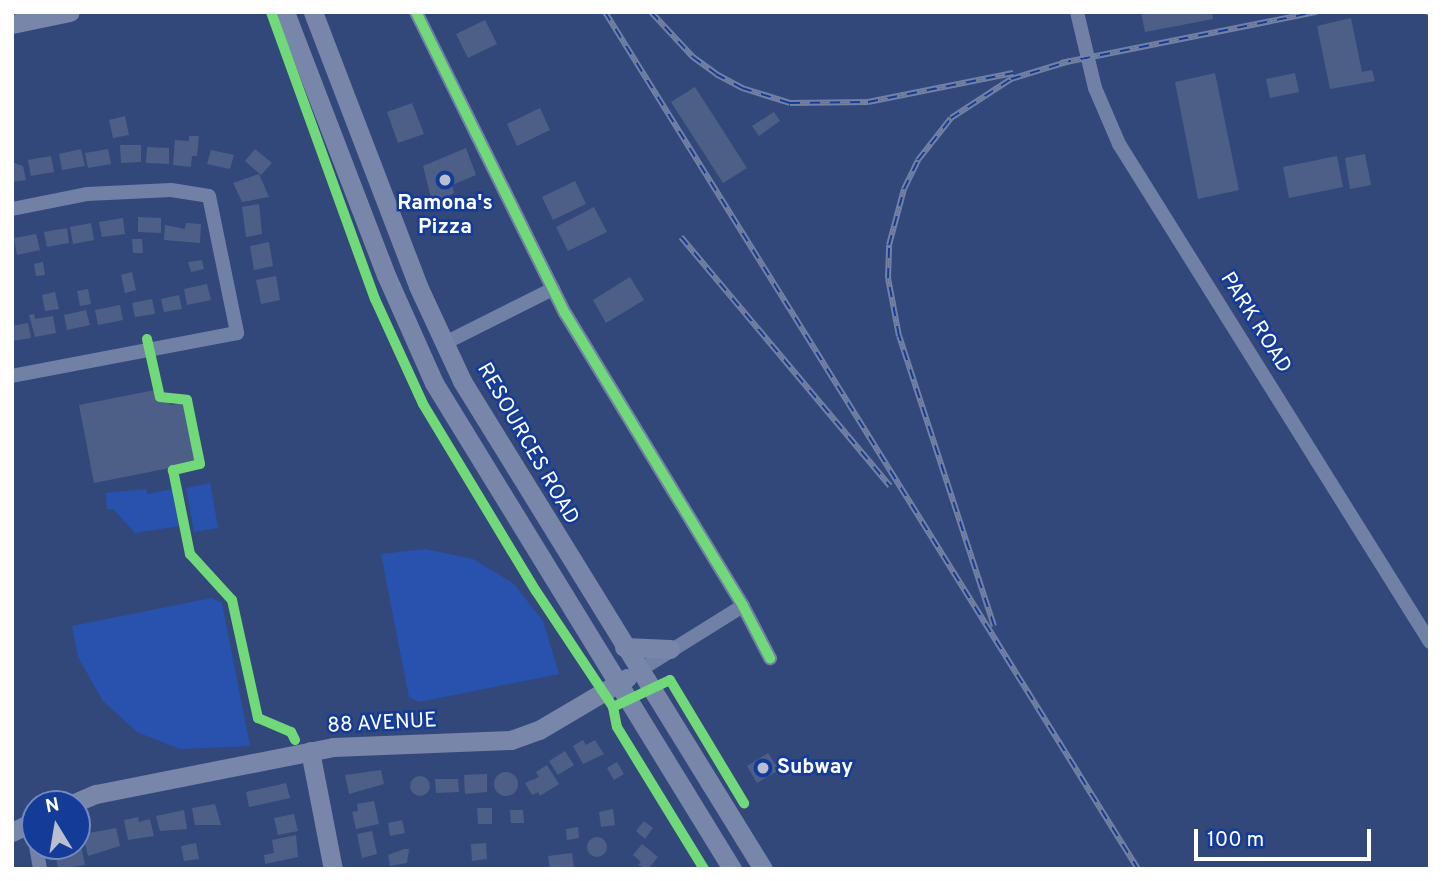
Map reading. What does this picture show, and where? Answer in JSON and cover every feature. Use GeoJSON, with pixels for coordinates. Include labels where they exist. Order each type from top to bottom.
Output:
{"type":"FeatureCollection","features":[{"type":"Feature","properties":{"kind":"main road"},"geometry":{"type":"LineString","coordinates":[[12,23],[70,12]]}},
{"type":"Feature","properties":{"kind":"main road"},"geometry":{"type":"LineString","coordinates":[[285,12],[386,275],[434,383],[616,684],[732,869]]}},
{"type":"Feature","properties":{"kind":"main road","name":"RESOURCES ROAD"},"geometry":{"type":"LineString","coordinates":[[313,12],[445,343],[528,494],[763,869]]}},
{"type":"Feature","properties":{"kind":"main road"},"geometry":{"type":"LineString","coordinates":[[624,648],[670,649]]}},
{"type":"Feature","properties":{"kind":"main road","name":"88 AVENUE"},"geometry":{"type":"LineString","coordinates":[[91,796],[310,751],[511,740],[540,730],[640,670]]}},
{"type":"Feature","properties":{"kind":"main road"},"geometry":{"type":"LineString","coordinates":[[310,751],[333,869]]}},
{"type":"Feature","properties":{"kind":"street"},"geometry":{"type":"LineString","coordinates":[[416,12],[553,289],[743,606],[770,658]]}},
{"type":"Feature","properties":{"kind":"street","name":"PARK ROAD"},"geometry":{"type":"LineString","coordinates":[[1077,12],[1096,88],[1119,144],[1430,642]]}},
{"type":"Feature","properties":{"kind":"street"},"geometry":{"type":"LineString","coordinates":[[12,209],[87,194],[171,190],[209,196],[237,333],[12,376]]}},
{"type":"Feature","properties":{"kind":"street"},"geometry":{"type":"LineString","coordinates":[[445,343],[553,289]]}},
{"type":"Feature","properties":{"kind":"street"},"geometry":{"type":"LineString","coordinates":[[640,670],[743,606]]}},
{"type":"Feature","properties":{"kind":"shaded area"},"geometry":{"type":"Polygon","coordinates":[[[210,483],[218,528],[194,532],[186,488],[210,483]]]}},
{"type":"Feature","properties":{"kind":"shaded area"},"geometry":{"type":"Polygon","coordinates":[[[146,489],[148,494],[172,489],[179,526],[135,533],[113,509],[107,509],[106,493],[146,489]]]}},
{"type":"Feature","properties":{"kind":"shaded area"},"geometry":{"type":"Polygon","coordinates":[[[425,549],[473,559],[514,584],[543,621],[559,674],[419,702],[409,697],[381,554],[425,549]]]}},
{"type":"Feature","properties":{"kind":"shaded area"},"geometry":{"type":"Polygon","coordinates":[[[212,598],[222,603],[250,746],[180,749],[137,732],[103,701],[78,657],[72,626],[212,598]]]}},
{"type":"Feature","properties":{"kind":"building"},"geometry":{"type":"Polygon","coordinates":[[[1141,12],[1212,12],[1213,19],[1145,32],[1141,12]]]}},
{"type":"Feature","properties":{"kind":"building"},"geometry":{"type":"Polygon","coordinates":[[[1351,18],[1362,72],[1372,70],[1375,81],[1330,89],[1317,26],[1351,18]]]}},
{"type":"Feature","properties":{"kind":"building"},"geometry":{"type":"Polygon","coordinates":[[[485,20],[497,44],[468,58],[456,34],[485,20]]]}},
{"type":"Feature","properties":{"kind":"building"},"geometry":{"type":"Polygon","coordinates":[[[1215,73],[1239,190],[1198,199],[1175,82],[1215,73]]]}},
{"type":"Feature","properties":{"kind":"building"},"geometry":{"type":"Polygon","coordinates":[[[1295,73],[1299,92],[1270,98],[1266,79],[1295,73]]]}},
{"type":"Feature","properties":{"kind":"building"},"geometry":{"type":"Polygon","coordinates":[[[695,87],[747,168],[723,183],[671,102],[695,87]]]}},
{"type":"Feature","properties":{"kind":"building"},"geometry":{"type":"Polygon","coordinates":[[[412,103],[424,134],[398,143],[387,112],[412,103]]]}},
{"type":"Feature","properties":{"kind":"building"},"geometry":{"type":"Polygon","coordinates":[[[540,108],[550,130],[517,146],[507,124],[540,108]]]}},
{"type":"Feature","properties":{"kind":"building"},"geometry":{"type":"Polygon","coordinates":[[[774,112],[780,121],[759,136],[752,126],[774,112]]]}},
{"type":"Feature","properties":{"kind":"building"},"geometry":{"type":"Polygon","coordinates":[[[125,116],[129,135],[113,138],[109,120],[125,116]]]}},
{"type":"Feature","properties":{"kind":"building"},"geometry":{"type":"Polygon","coordinates":[[[189,136],[199,136],[197,156],[192,156],[191,167],[173,165],[175,140],[189,141],[189,136]]]}},
{"type":"Feature","properties":{"kind":"building"},"geometry":{"type":"Polygon","coordinates":[[[120,145],[141,145],[141,162],[121,163],[120,145]]]}},
{"type":"Feature","properties":{"kind":"building"},"geometry":{"type":"Polygon","coordinates":[[[147,147],[169,148],[169,164],[146,163],[147,147]]]}},
{"type":"Feature","properties":{"kind":"building","name":"Ramona's Pizza"},"geometry":{"type":"Polygon","coordinates":[[[466,148],[476,175],[452,185],[454,193],[432,202],[423,166],[466,148]]]}},
{"type":"Feature","properties":{"kind":"building"},"geometry":{"type":"Polygon","coordinates":[[[81,149],[85,166],[62,170],[59,154],[81,149]]]}},
{"type":"Feature","properties":{"kind":"building"},"geometry":{"type":"Polygon","coordinates":[[[108,149],[111,164],[88,168],[85,153],[108,149]]]}},
{"type":"Feature","properties":{"kind":"building"},"geometry":{"type":"Polygon","coordinates":[[[255,149],[272,163],[261,175],[245,161],[255,149]]]}},
{"type":"Feature","properties":{"kind":"building"},"geometry":{"type":"Polygon","coordinates":[[[211,150],[234,155],[230,169],[207,164],[211,150]]]}},
{"type":"Feature","properties":{"kind":"building"},"geometry":{"type":"Polygon","coordinates":[[[1365,154],[1371,185],[1350,189],[1345,158],[1365,154]]]}},
{"type":"Feature","properties":{"kind":"building"},"geometry":{"type":"Polygon","coordinates":[[[51,156],[54,172],[31,176],[28,160],[51,156]]]}},
{"type":"Feature","properties":{"kind":"building"},"geometry":{"type":"Polygon","coordinates":[[[1337,156],[1343,187],[1289,198],[1283,167],[1337,156]]]}},
{"type":"Feature","properties":{"kind":"building"},"geometry":{"type":"Polygon","coordinates":[[[12,162],[23,166],[26,180],[12,182],[12,162]]]}},
{"type":"Feature","properties":{"kind":"building"},"geometry":{"type":"Polygon","coordinates":[[[259,174],[269,197],[242,202],[233,183],[259,174]]]}},
{"type":"Feature","properties":{"kind":"building"},"geometry":{"type":"Polygon","coordinates":[[[575,181],[586,204],[553,220],[542,197],[575,181]]]}},
{"type":"Feature","properties":{"kind":"building"},"geometry":{"type":"Polygon","coordinates":[[[259,204],[262,234],[246,237],[242,207],[259,204]]]}},
{"type":"Feature","properties":{"kind":"building"},"geometry":{"type":"Polygon","coordinates":[[[594,207],[607,232],[568,251],[556,227],[594,207]]]}},
{"type":"Feature","properties":{"kind":"building"},"geometry":{"type":"Polygon","coordinates":[[[138,217],[161,218],[161,233],[138,232],[138,217]]]}},
{"type":"Feature","properties":{"kind":"building"},"geometry":{"type":"Polygon","coordinates":[[[123,218],[125,234],[102,237],[99,222],[123,218]]]}},
{"type":"Feature","properties":{"kind":"building"},"geometry":{"type":"Polygon","coordinates":[[[91,223],[94,240],[73,244],[70,227],[91,223]]]}},
{"type":"Feature","properties":{"kind":"building"},"geometry":{"type":"Polygon","coordinates":[[[186,223],[201,224],[200,243],[164,240],[165,225],[185,229],[186,223]]]}},
{"type":"Feature","properties":{"kind":"building"},"geometry":{"type":"Polygon","coordinates":[[[67,228],[69,243],[47,247],[44,232],[67,228]]]}},
{"type":"Feature","properties":{"kind":"building"},"geometry":{"type":"Polygon","coordinates":[[[36,234],[40,250],[17,255],[14,238],[36,234]]]}},
{"type":"Feature","properties":{"kind":"building"},"geometry":{"type":"Polygon","coordinates":[[[132,239],[142,239],[143,253],[133,253],[132,239]]]}},
{"type":"Feature","properties":{"kind":"building"},"geometry":{"type":"Polygon","coordinates":[[[269,242],[273,266],[254,270],[250,246],[269,242]]]}},
{"type":"Feature","properties":{"kind":"building"},"geometry":{"type":"Polygon","coordinates":[[[202,260],[204,269],[191,272],[188,262],[202,260]]]}},
{"type":"Feature","properties":{"kind":"building"},"geometry":{"type":"Polygon","coordinates":[[[43,262],[45,275],[36,276],[34,264],[43,262]]]}},
{"type":"Feature","properties":{"kind":"building"},"geometry":{"type":"Polygon","coordinates":[[[132,272],[136,290],[125,293],[121,275],[132,272]]]}},
{"type":"Feature","properties":{"kind":"building"},"geometry":{"type":"Polygon","coordinates":[[[276,276],[280,300],[261,304],[256,280],[276,276]]]}},
{"type":"Feature","properties":{"kind":"building"},"geometry":{"type":"Polygon","coordinates":[[[630,277],[644,300],[606,323],[593,300],[630,277]]]}},
{"type":"Feature","properties":{"kind":"building"},"geometry":{"type":"Polygon","coordinates":[[[207,284],[211,300],[187,305],[184,289],[207,284]]]}},
{"type":"Feature","properties":{"kind":"building"},"geometry":{"type":"Polygon","coordinates":[[[88,289],[91,304],[80,306],[77,291],[88,289]]]}},
{"type":"Feature","properties":{"kind":"building"},"geometry":{"type":"Polygon","coordinates":[[[55,292],[59,309],[45,311],[42,295],[55,292]]]}},
{"type":"Feature","properties":{"kind":"building"},"geometry":{"type":"Polygon","coordinates":[[[179,295],[182,309],[164,312],[161,299],[179,295]]]}},
{"type":"Feature","properties":{"kind":"building"},"geometry":{"type":"Polygon","coordinates":[[[152,299],[155,314],[135,317],[132,303],[152,299]]]}},
{"type":"Feature","properties":{"kind":"building"},"geometry":{"type":"Polygon","coordinates":[[[120,305],[123,320],[98,325],[95,310],[120,305]]]}},
{"type":"Feature","properties":{"kind":"building"},"geometry":{"type":"Polygon","coordinates":[[[86,310],[90,325],[67,330],[64,315],[86,310]]]}},
{"type":"Feature","properties":{"kind":"building"},"geometry":{"type":"Polygon","coordinates":[[[34,314],[35,319],[53,316],[56,333],[35,337],[29,315],[34,314]]]}},
{"type":"Feature","properties":{"kind":"building"},"geometry":{"type":"Polygon","coordinates":[[[28,323],[31,338],[12,341],[12,326],[28,323]]]}},
{"type":"Feature","properties":{"kind":"building"},"geometry":{"type":"Polygon","coordinates":[[[155,390],[171,405],[183,403],[195,463],[94,483],[79,405],[155,390]]]}},
{"type":"Feature","properties":{"kind":"building"},"geometry":{"type":"Polygon","coordinates":[[[583,740],[586,745],[595,740],[604,754],[583,764],[573,746],[583,740]]]}},
{"type":"Feature","properties":{"kind":"building"},"geometry":{"type":"Polygon","coordinates":[[[565,751],[574,765],[558,775],[549,761],[565,751]]]}},
{"type":"Feature","properties":{"kind":"building","name":"Subway"},"geometry":{"type":"Polygon","coordinates":[[[768,753],[779,770],[757,783],[747,766],[768,753]]]}},
{"type":"Feature","properties":{"kind":"building"},"geometry":{"type":"Polygon","coordinates":[[[617,762],[624,774],[614,780],[607,768],[617,762]]]}},
{"type":"Feature","properties":{"kind":"building"},"geometry":{"type":"Polygon","coordinates":[[[547,765],[559,784],[540,796],[538,792],[532,795],[525,783],[539,777],[536,772],[547,765]]]}},
{"type":"Feature","properties":{"kind":"building"},"geometry":{"type":"Polygon","coordinates":[[[381,770],[384,784],[349,794],[345,775],[381,770]]]}},
{"type":"Feature","properties":{"kind":"building"},"geometry":{"type":"Polygon","coordinates":[[[506,772],[515,775],[518,784],[515,793],[506,796],[497,793],[494,784],[497,775],[506,772]]]}},
{"type":"Feature","properties":{"kind":"building"},"geometry":{"type":"Polygon","coordinates":[[[487,774],[487,792],[465,794],[464,775],[487,774]]]}},
{"type":"Feature","properties":{"kind":"building"},"geometry":{"type":"Polygon","coordinates":[[[420,776],[427,779],[430,786],[427,793],[420,796],[413,793],[410,786],[413,779],[420,776]]]}},
{"type":"Feature","properties":{"kind":"building"},"geometry":{"type":"Polygon","coordinates":[[[435,779],[458,779],[459,792],[436,793],[435,779]]]}},
{"type":"Feature","properties":{"kind":"building"},"geometry":{"type":"Polygon","coordinates":[[[286,783],[290,798],[249,807],[246,792],[286,783]]]}},
{"type":"Feature","properties":{"kind":"building"},"geometry":{"type":"Polygon","coordinates":[[[374,801],[379,824],[356,829],[352,812],[358,811],[357,804],[374,801]]]}},
{"type":"Feature","properties":{"kind":"building"},"geometry":{"type":"Polygon","coordinates":[[[215,804],[221,825],[195,825],[192,808],[215,804]]]}},
{"type":"Feature","properties":{"kind":"building"},"geometry":{"type":"Polygon","coordinates":[[[477,808],[492,808],[492,824],[478,824],[477,808]]]}},
{"type":"Feature","properties":{"kind":"building"},"geometry":{"type":"Polygon","coordinates":[[[613,809],[615,825],[601,827],[599,812],[613,809]]]}},
{"type":"Feature","properties":{"kind":"building"},"geometry":{"type":"Polygon","coordinates":[[[184,810],[187,829],[160,831],[156,816],[184,810]]]}},
{"type":"Feature","properties":{"kind":"building"},"geometry":{"type":"Polygon","coordinates":[[[510,810],[523,810],[524,823],[511,823],[510,810]]]}},
{"type":"Feature","properties":{"kind":"building"},"geometry":{"type":"Polygon","coordinates":[[[294,814],[298,831],[278,835],[274,818],[294,814]]]}},
{"type":"Feature","properties":{"kind":"building"},"geometry":{"type":"Polygon","coordinates":[[[138,817],[139,822],[150,819],[154,836],[128,840],[124,820],[138,817]]]}},
{"type":"Feature","properties":{"kind":"building"},"geometry":{"type":"Polygon","coordinates":[[[402,820],[405,833],[390,836],[388,823],[402,820]]]}},
{"type":"Feature","properties":{"kind":"building"},"geometry":{"type":"Polygon","coordinates":[[[644,821],[653,828],[645,839],[636,831],[644,821]]]}},
{"type":"Feature","properties":{"kind":"building"},"geometry":{"type":"Polygon","coordinates":[[[578,827],[579,838],[567,840],[566,829],[578,827]]]}},
{"type":"Feature","properties":{"kind":"building"},"geometry":{"type":"Polygon","coordinates":[[[116,828],[120,846],[91,855],[91,833],[116,828]]]}},
{"type":"Feature","properties":{"kind":"building"},"geometry":{"type":"Polygon","coordinates":[[[372,831],[377,854],[362,858],[357,834],[372,831]]]}},
{"type":"Feature","properties":{"kind":"building"},"geometry":{"type":"Polygon","coordinates":[[[296,835],[298,857],[265,864],[264,855],[274,853],[272,840],[296,835]]]}},
{"type":"Feature","properties":{"kind":"building"},"geometry":{"type":"Polygon","coordinates":[[[597,837],[604,840],[607,847],[604,854],[597,857],[590,854],[587,847],[590,840],[597,837]]]}},
{"type":"Feature","properties":{"kind":"building"},"geometry":{"type":"Polygon","coordinates":[[[196,843],[199,859],[184,861],[181,846],[196,843]]]}},
{"type":"Feature","properties":{"kind":"building"},"geometry":{"type":"Polygon","coordinates":[[[486,843],[487,859],[472,861],[471,844],[486,843]]]}},
{"type":"Feature","properties":{"kind":"building"},"geometry":{"type":"Polygon","coordinates":[[[642,844],[658,857],[648,869],[638,865],[641,862],[633,855],[642,844]]]}},
{"type":"Feature","properties":{"kind":"building"},"geometry":{"type":"Polygon","coordinates":[[[409,849],[407,863],[390,866],[388,855],[409,849]]]}},
{"type":"Feature","properties":{"kind":"building"},"geometry":{"type":"Polygon","coordinates":[[[572,853],[574,869],[550,869],[548,856],[572,853]]]}},
{"type":"Feature","properties":{"kind":"building"},"geometry":{"type":"Polygon","coordinates":[[[56,860],[84,860],[85,865],[58,869],[56,860]]]}},
{"type":"Feature","properties":{"kind":"railway"},"geometry":{"type":"LineString","coordinates":[[605,12],[1138,869]]}},
{"type":"Feature","properties":{"kind":"railway"},"geometry":{"type":"LineString","coordinates":[[651,12],[693,57],[716,74],[742,88],[790,103],[868,102],[1013,73]]}},
{"type":"Feature","properties":{"kind":"railway"},"geometry":{"type":"LineString","coordinates":[[1061,63],[1317,12]]}},
{"type":"Feature","properties":{"kind":"railway"},"geometry":{"type":"LineString","coordinates":[[994,626],[899,336],[888,278],[889,245],[904,189],[918,160],[951,118],[1011,79],[1070,61]]}},
{"type":"Feature","properties":{"kind":"railway"},"geometry":{"type":"LineString","coordinates":[[681,237],[890,486]]}},
{"type":"Feature","properties":{"kind":"cycle path"},"geometry":{"type":"LineString","coordinates":[[271,12],[375,299],[423,404],[536,591],[613,707],[617,727],[704,869]]}},
{"type":"Feature","properties":{"kind":"cycle path"},"geometry":{"type":"LineString","coordinates":[[416,12],[565,313],[743,606],[770,658]]}},
{"type":"Feature","properties":{"kind":"cycle path"},"geometry":{"type":"LineString","coordinates":[[147,339],[160,397],[187,400],[200,464],[173,470],[190,554],[232,600],[258,718],[291,732],[295,740]]}},
{"type":"Feature","properties":{"kind":"cycle path"},"geometry":{"type":"LineString","coordinates":[[613,707],[670,680],[744,803]]}},
{"type":"Feature","properties":{"kind":"place","name":"Ramona's Pizza"},"geometry":{"type":"Point","coordinates":[445,180]}},
{"type":"Feature","properties":{"kind":"place","name":"Subway"},"geometry":{"type":"Point","coordinates":[763,768]}}]}
